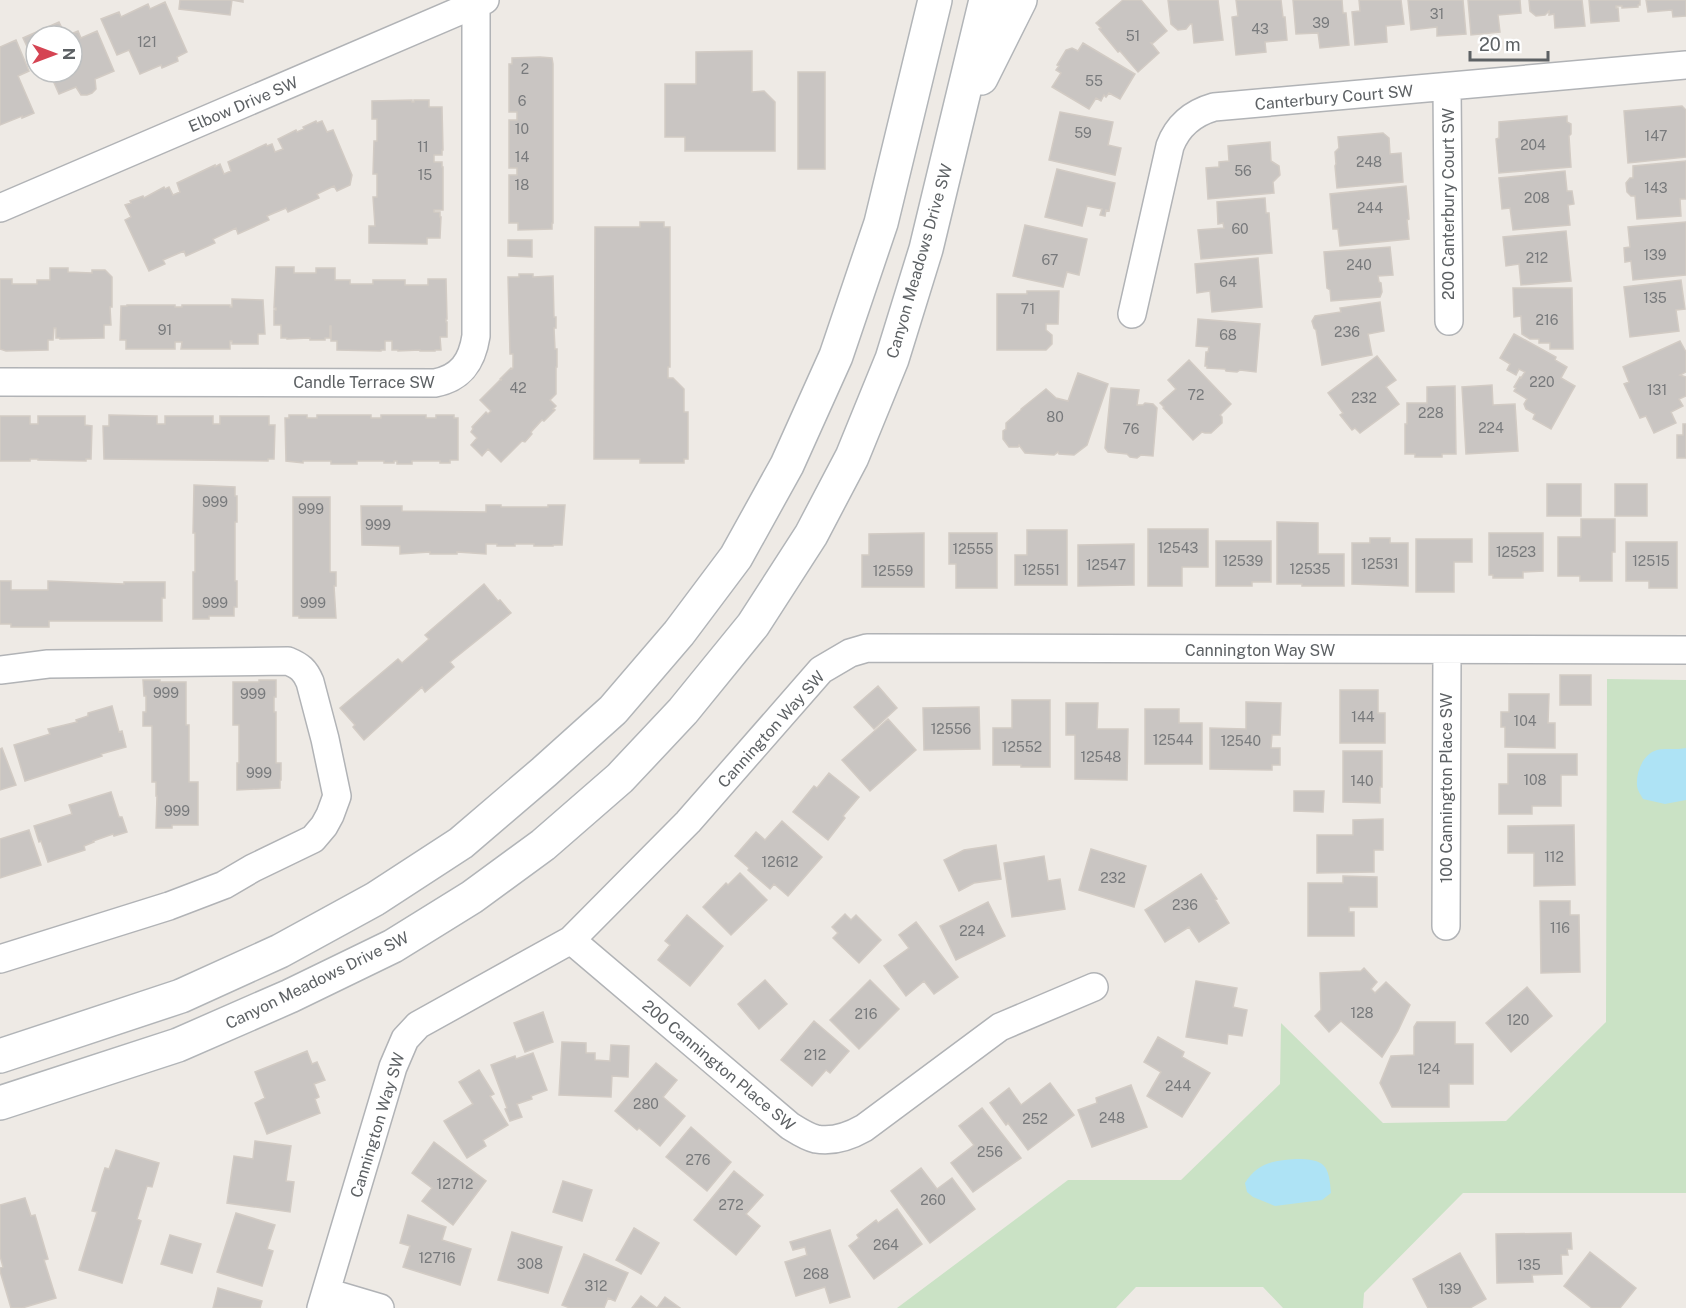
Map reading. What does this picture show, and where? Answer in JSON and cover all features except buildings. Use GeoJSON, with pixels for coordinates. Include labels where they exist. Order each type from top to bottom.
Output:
{"type":"FeatureCollection","features":[{"type":"Feature","properties":{"kind":"main road"},"geometry":{"type":"LineString","coordinates":[[0,1056],[181,996],[280,951],[375,899],[461,843],[613,710],[679,633],[736,557],[787,465],[836,356],[881,223],[935,0]]}},
{"type":"Feature","properties":{"kind":"main road","name":"Canyon Meadows Drive SW"},"geometry":{"type":"LineString","coordinates":[[0,1103],[178,1045],[291,996],[393,946],[471,897],[543,845],[620,778],[683,711],[753,625],[811,535],[852,457],[892,359],[926,249],[986,0]]}},
{"type":"Feature","properties":{"kind":"main road"},"geometry":{"type":"LineString","coordinates":[[956,128],[1020,0]]}},
{"type":"Feature","properties":{"kind":"street","name":"Elbow Drive SW"},"geometry":{"type":"LineString","coordinates":[[0,208],[481,2]]}},
{"type":"Feature","properties":{"kind":"street","name":"Candle Terrace SW"},"geometry":{"type":"LineString","coordinates":[[0,382],[435,383],[445,381],[464,368],[474,350],[476,336],[481,2]]}},
{"type":"Feature","properties":{"kind":"street","name":"Canterbury Court SW"},"geometry":{"type":"LineString","coordinates":[[1132,314],[1170,146],[1181,126],[1201,111],[1214,107],[1686,64]]}},
{"type":"Feature","properties":{"kind":"street","name":"200 Canterbury Court SW"},"geometry":{"type":"LineString","coordinates":[[1447,87],[1449,321]]}},
{"type":"Feature","properties":{"kind":"street","name":"Cannington Way SW"},"geometry":{"type":"LineString","coordinates":[[323,1300],[393,1067],[408,1034],[418,1025],[572,940],[688,822],[821,670],[850,653],[867,648],[1686,651]]}},
{"type":"Feature","properties":{"kind":"street","name":"100 Cannington Place SW"},"geometry":{"type":"LineString","coordinates":[[1446,926],[1447,651]]}},
{"type":"Feature","properties":{"kind":"street"},"geometry":{"type":"LineString","coordinates":[[0,670],[48,664],[288,661],[300,666],[310,682],[337,796],[324,826],[313,839],[224,885],[169,906],[0,959]]}},
{"type":"Feature","properties":{"kind":"street","name":"200 Cannington Place SW"},"geometry":{"type":"LineString","coordinates":[[572,940],[790,1126],[815,1139],[840,1138],[853,1134],[988,1034],[1094,987]]}},
{"type":"Feature","properties":{"kind":"street"},"geometry":{"type":"LineString","coordinates":[[323,1300],[380,1308]]}},
{"type":"Feature","properties":{"kind":"green space"},"geometry":{"type":"Polygon","coordinates":[[[1607,679],[1686,680],[1686,1193],[1463,1193],[1364,1293],[1363,1308],[1283,1308],[1263,1287],[1136,1287],[1116,1308],[897,1308],[1068,1180],[1181,1180],[1280,1084],[1281,1023],[1383,1123],[1506,1121],[1606,1022],[1607,679]]]}},
{"type":"Feature","properties":{"kind":"water"},"geometry":{"type":"Polygon","coordinates":[[[1686,748],[1686,800],[1665,804],[1643,799],[1637,780],[1644,759],[1657,750],[1686,748]]]}},
{"type":"Feature","properties":{"kind":"water"},"geometry":{"type":"Polygon","coordinates":[[[1296,1159],[1313,1160],[1324,1165],[1329,1176],[1331,1193],[1322,1200],[1275,1206],[1247,1192],[1245,1183],[1255,1171],[1267,1164],[1296,1159]]]}}]}
